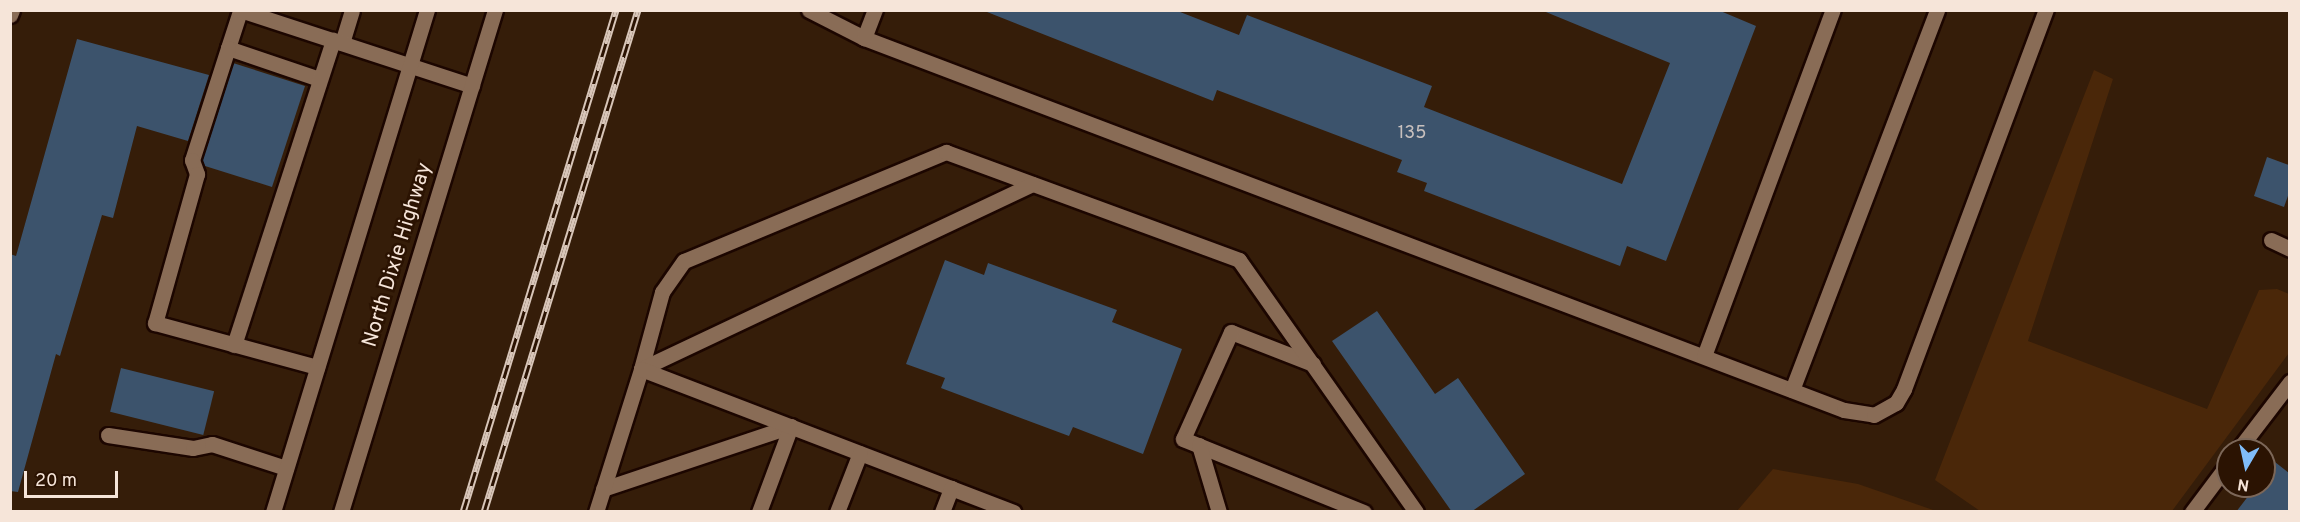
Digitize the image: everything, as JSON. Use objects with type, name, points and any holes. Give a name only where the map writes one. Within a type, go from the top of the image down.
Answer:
[{"type":"main road","points":[[234,345],[319,79],[352,10]]},
{"type":"main road","name":"North Dixie Highway","points":[[273,512],[427,10]]},
{"type":"main road","name":"North Dixie Highway","points":[[341,512],[495,10]]},
{"type":"main road","points":[[810,10],[864,38],[1792,390],[1861,414],[1874,415],[1896,403],[2046,10]]},
{"type":"main road","points":[[864,38],[875,10]]},
{"type":"main road","points":[[1704,356],[1833,10]]},
{"type":"main road","points":[[1792,390],[1936,10]]},
{"type":"main road","points":[[318,368],[155,323],[197,174],[192,160],[240,11],[472,86]]},
{"type":"main road","points":[[228,48],[319,79]]},
{"type":"main road","points":[[596,512],[641,369],[662,292],[684,261],[946,152],[1239,260],[1416,512]]},
{"type":"main road","points":[[641,369],[1032,184]]},
{"type":"main road","points":[[2271,240],[2289,249]]},
{"type":"main road","points":[[1313,364],[1231,332],[1183,438],[1364,512]]},
{"type":"main road","points":[[641,369],[1013,512]]},
{"type":"main road","points":[[2247,438],[2289,382]]},
{"type":"main road","points":[[603,489],[791,426]]},
{"type":"main road","points":[[759,512],[791,426]]},
{"type":"main road","points":[[108,435],[193,448],[212,444],[286,468]]},
{"type":"main road","points":[[1199,445],[1219,512]]},
{"type":"main road","points":[[837,512],[860,453]]},
{"type":"main road","points":[[2192,512],[2216,480]]},
{"type":"main road","points":[[942,512],[951,488]]},
{"type":"shaded area","points":[[2094,70],[2113,79],[2028,341],[2207,409],[2259,290],[2277,289],[2289,294],[2289,353],[2226,438],[2216,438],[2216,452],[2172,511],[1980,511],[1935,480]]},
{"type":"shaded area","points":[[1773,469],[1858,484],[1936,511],[1737,511]]},
{"type":"building","points":[[982,10],[1175,10],[1239,35],[1247,15],[1432,86],[1424,107],[1622,184],[1670,63],[1541,10],[1718,10],[1756,26],[1666,261],[1627,246],[1620,266],[1424,191],[1427,183],[1397,172],[1402,160],[1217,90],[1213,101]]},
{"type":"building","points":[[77,39],[209,75],[188,141],[137,126],[113,218],[102,215],[60,356],[56,354],[18,492],[10,491],[10,254],[16,256]]},
{"type":"building","points":[[233,63],[305,86],[272,187],[205,166],[202,160]]},
{"type":"building","points":[[2267,157],[2289,165],[2289,193],[2284,207],[2254,196]]},
{"type":"building","points":[[945,260],[984,275],[988,263],[1117,310],[1112,322],[1182,349],[1143,454],[1073,427],[1069,436],[941,388],[945,378],[906,364]]},
{"type":"building","points":[[1377,311],[1435,394],[1458,378],[1525,474],[1471,512],[1452,512],[1332,341]]},
{"type":"building","points":[[121,368],[214,391],[203,435],[110,412]]},
{"type":"building","points":[[2276,463],[2289,473],[2289,512],[2236,512],[2247,498],[2276,498]]},
{"type":"railway","points":[[463,512],[616,10]]},
{"type":"railway","points":[[484,512],[638,10]]}]
